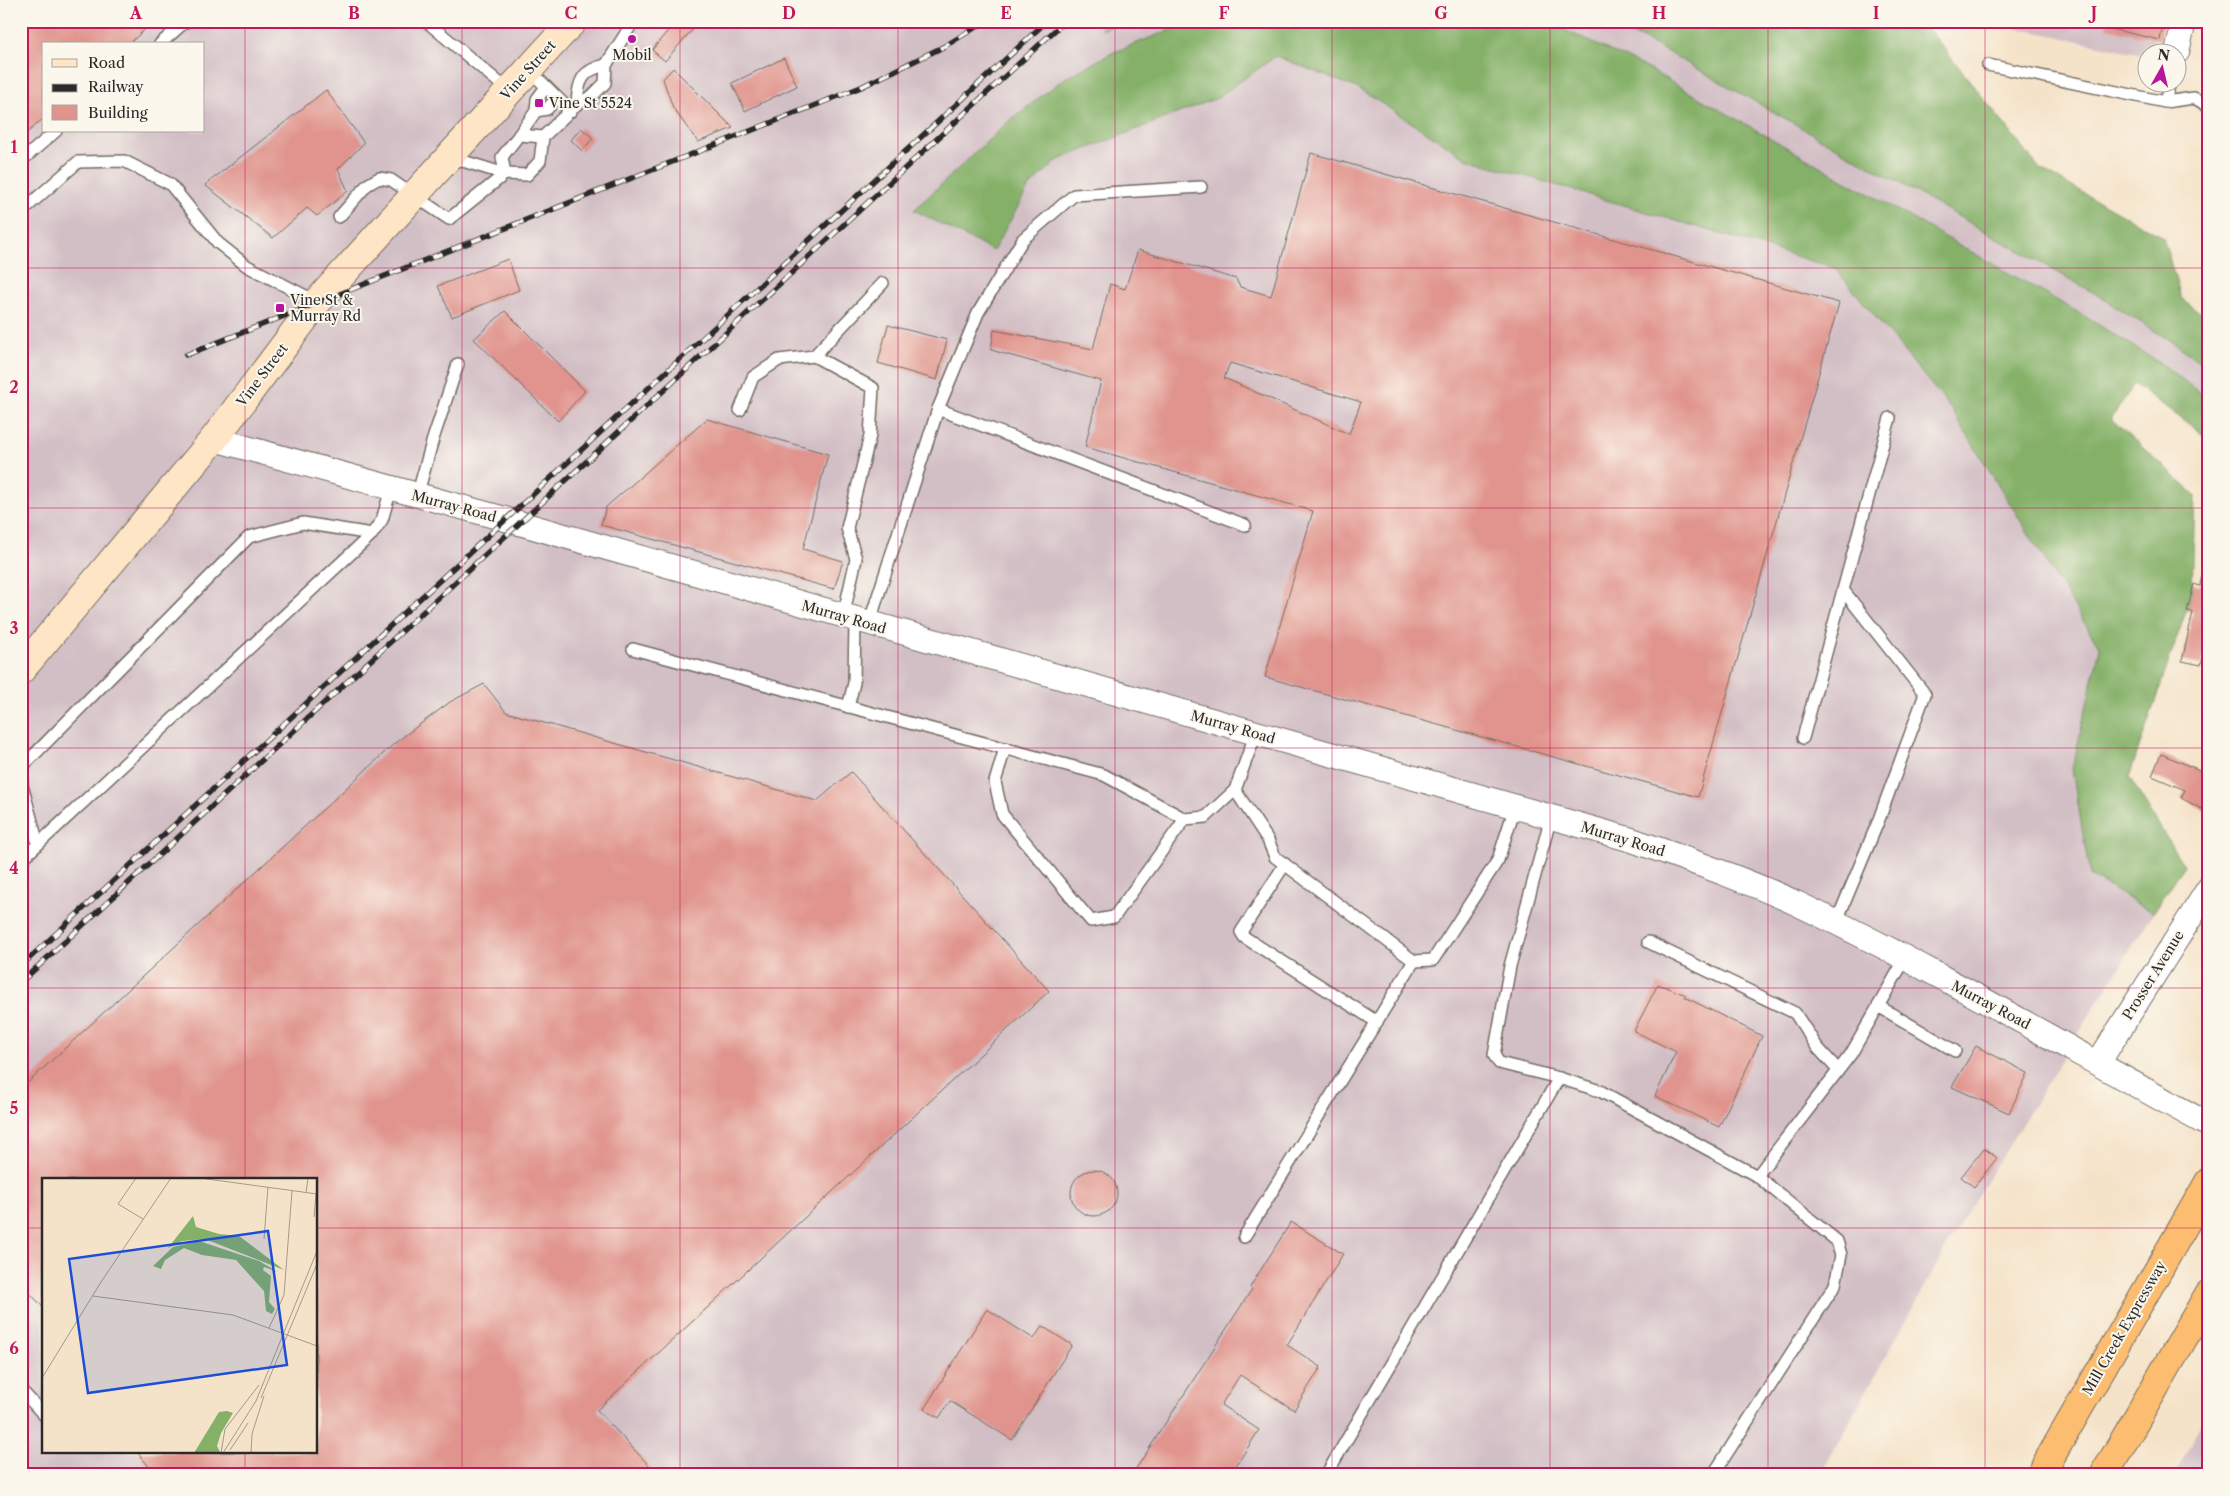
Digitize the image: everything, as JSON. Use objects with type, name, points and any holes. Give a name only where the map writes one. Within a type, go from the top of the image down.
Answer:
[{"type":"highway","name":"Mill Creek Expressway","points":[[2040,1475],[2204,1190]]},
{"type":"highway","points":[[2104,1475],[2209,1294]]},
{"type":"main road","name":"Vine Street","points":[[21,670],[214,439],[317,302],[414,198],[508,91],[537,78],[573,21]]},
{"type":"street","points":[[2179,42],[2184,21]]},
{"type":"street","name":"Murray Road","points":[[214,439],[1632,840],[1720,871],[1836,924],[2098,1063],[2209,1125]]},
{"type":"street","name":"Prosser Avenue","points":[[2098,1063],[2209,888]]},
{"type":"lane","points":[[162,42],[186,21]]},
{"type":"lane","points":[[426,21],[508,91]]},
{"type":"lane","points":[[450,157],[505,174],[527,175],[540,161],[543,137],[574,107],[592,96],[605,83],[606,65],[630,25],[628,21]]},
{"type":"lane","points":[[1988,64],[2165,102],[2194,98],[2209,106]]},
{"type":"lane","points":[[574,107],[578,85],[591,68],[606,65]]},
{"type":"lane","points":[[537,78],[557,98],[574,107]]},
{"type":"lane","points":[[505,174],[502,157],[536,111],[537,78]]},
{"type":"lane","points":[[2165,102],[2168,92]]},
{"type":"lane","points":[[536,111],[547,109],[557,98]]},
{"type":"lane","points":[[21,161],[55,132]]},
{"type":"lane","points":[[518,136],[543,137]]},
{"type":"lane","points":[[21,212],[78,162],[124,161],[170,184],[218,243],[247,266],[317,302]]},
{"type":"lane","points":[[338,217],[367,185],[379,178],[391,180],[414,198],[449,219],[505,174]]},
{"type":"lane","points":[[856,620],[938,409],[978,313],[1024,239],[1074,195],[1201,187]]},
{"type":"lane","points":[[814,356],[883,283]]},
{"type":"lane","points":[[740,410],[753,377],[778,360],[814,356],[873,388],[870,436],[847,528],[856,559],[854,683],[848,706]]},
{"type":"lane","points":[[417,496],[432,439],[458,364]]},
{"type":"lane","points":[[938,409],[1245,525]]},
{"type":"lane","points":[[1803,738],[1890,418]]},
{"type":"lane","points":[[21,860],[372,534],[382,520],[391,490]]},
{"type":"lane","points":[[38,844],[22,786],[22,768],[249,537],[303,523],[372,534]]},
{"type":"lane","points":[[1836,924],[1878,822],[1925,694],[1843,590]]},
{"type":"lane","points":[[633,649],[1104,775],[1185,819],[1206,817],[1235,790],[1256,734]]},
{"type":"lane","points":[[1005,748],[995,782],[1002,814],[1091,921],[1114,917],[1185,819]]},
{"type":"lane","points":[[1235,790],[1268,840],[1276,857],[1414,961],[1433,960],[1498,860],[1515,807]]},
{"type":"lane","points":[[1551,817],[1510,966],[1494,1055],[1499,1064],[1559,1078],[1600,1091],[1757,1176],[1837,1241],[1841,1255],[1835,1285],[1713,1475]]},
{"type":"lane","points":[[1285,864],[1241,932],[1244,937],[1377,1022]]},
{"type":"lane","points":[[1648,942],[1794,1013],[1817,1047],[1838,1070]]},
{"type":"lane","points":[[1757,1176],[1851,1054],[1905,959]]},
{"type":"lane","points":[[1244,1237],[1414,961]]},
{"type":"lane","points":[[1878,1006],[1955,1051]]},
{"type":"lane","points":[[1326,1475],[1559,1078]]},
{"type":"lane","points":[[21,1390],[42,1413]]},
{"type":"path","points":[[141,1475],[152,1470]]},
{"type":"shaded area","points":[[21,21],[1101,21],[1102,30],[1125,21],[1192,21],[1165,31],[1010,120],[915,210],[992,251],[1029,187],[1058,160],[1217,98],[1276,56],[1359,89],[1468,159],[1835,268],[1949,406],[2100,648],[2072,769],[2090,875],[2153,913],[1956,1230],[1820,1475],[21,1475]]},
{"type":"shaded area","points":[[1545,21],[1605,21],[1655,45],[2094,293],[2180,347],[2209,369],[2209,400],[2166,367],[2081,314],[1643,66]]},
{"type":"shaded area","points":[[1983,21],[2158,21],[2153,42],[2138,42],[2138,53]]},
{"type":"shaded area","points":[[2209,1410],[2209,1475],[2174,1475]]},
{"type":"green space","points":[[1101,21],[1125,21],[1102,30]]},
{"type":"green space","points":[[1192,21],[1545,21],[1643,66],[2081,314],[2166,367],[2209,400],[2209,439],[2134,384],[2111,419],[2195,495],[2192,594],[2129,777],[2184,866],[2153,913],[2090,876],[2072,769],[2100,648],[1949,406],[1835,268],[1468,159],[1359,89],[1276,56],[1217,98],[1058,160],[1029,187],[993,251],[914,210],[1010,120],[1065,78],[1112,53]]},
{"type":"green space","points":[[1605,21],[1922,21],[2040,169],[2163,237],[2181,298],[2209,319],[2209,369],[2180,347],[2094,293],[1655,45]]},
{"type":"building","points":[[21,21],[154,21],[131,42],[42,42],[42,120],[21,138]]},
{"type":"building","points":[[676,21],[700,21],[665,61],[652,50]]},
{"type":"building","points":[[2108,21],[2164,21],[2160,40],[2107,28]]},
{"type":"building","points":[[784,58],[797,86],[745,111],[732,83]]},
{"type":"building","points":[[673,68],[733,128],[698,142],[673,108],[663,79]]},
{"type":"building","points":[[326,90],[364,143],[338,169],[348,191],[317,216],[307,208],[273,238],[205,185]]},
{"type":"building","points":[[581,128],[593,138],[582,151],[571,140]]},
{"type":"building","points":[[1311,153],[1839,303],[1698,797],[1265,677],[1313,511],[1085,447],[1101,381],[991,350],[994,330],[1093,349],[1110,284],[1125,289],[1138,250],[1236,279],[1240,287],[1271,296]],"holes":[[[1230,363],[1361,402],[1349,434],[1224,378]]]},
{"type":"building","points":[[508,259],[519,290],[452,317],[438,286]]},
{"type":"building","points":[[505,311],[585,391],[558,421],[474,339]]},
{"type":"building","points":[[888,325],[947,340],[937,380],[878,363]]},
{"type":"building","points":[[707,419],[828,454],[803,549],[843,561],[834,589],[601,525],[606,507]]},
{"type":"building","points":[[2202,575],[2209,576],[2209,635],[2201,665],[2182,661],[2193,612],[2187,611],[2194,584],[2200,586]]},
{"type":"building","points":[[484,684],[506,712],[817,801],[851,772],[1049,991],[597,1410],[658,1475],[156,1475],[139,1454],[318,1454],[318,1178],[42,1178],[42,1306],[21,1284],[21,1089],[396,742],[450,702]]},
{"type":"building","points":[[2161,754],[2209,774],[2209,813],[2181,798],[2185,790],[2152,776]]},
{"type":"building","points":[[1658,984],[1686,995],[1685,997],[1762,1036],[1719,1127],[1655,1096],[1676,1052],[1634,1031]]},
{"type":"building","points":[[1976,1046],[2028,1073],[2009,1113],[1952,1087]]},
{"type":"building","points":[[1984,1148],[1997,1158],[1974,1187],[1961,1177]]},
{"type":"building","points":[[1094,1170],[1107,1174],[1113,1180],[1117,1193],[1113,1206],[1107,1212],[1094,1216],[1081,1212],[1075,1206],[1071,1193],[1075,1180],[1081,1174]]},
{"type":"building","points":[[1291,1222],[1343,1254],[1287,1345],[1321,1367],[1294,1410],[1240,1375],[1221,1405],[1259,1430],[1230,1475],[1132,1475],[1252,1289],[1250,1287]]},
{"type":"building","points":[[987,1309],[1034,1339],[1042,1326],[1072,1345],[1012,1440],[950,1401],[939,1418],[924,1409]]},
{"type":"railway","points":[[186,355],[861,87],[945,46],[986,21]]},
{"type":"railway","points":[[21,966],[1047,21]]},
{"type":"railway","points":[[21,982],[1065,21]]},
{"type":"place","name":"Mobil","points":[[632,39]]},
{"type":"place","name":"Vine St 5524","points":[[539,103]]},
{"type":"place","name":"Vine St & Murray Rd","points":[[280,308]]}]
